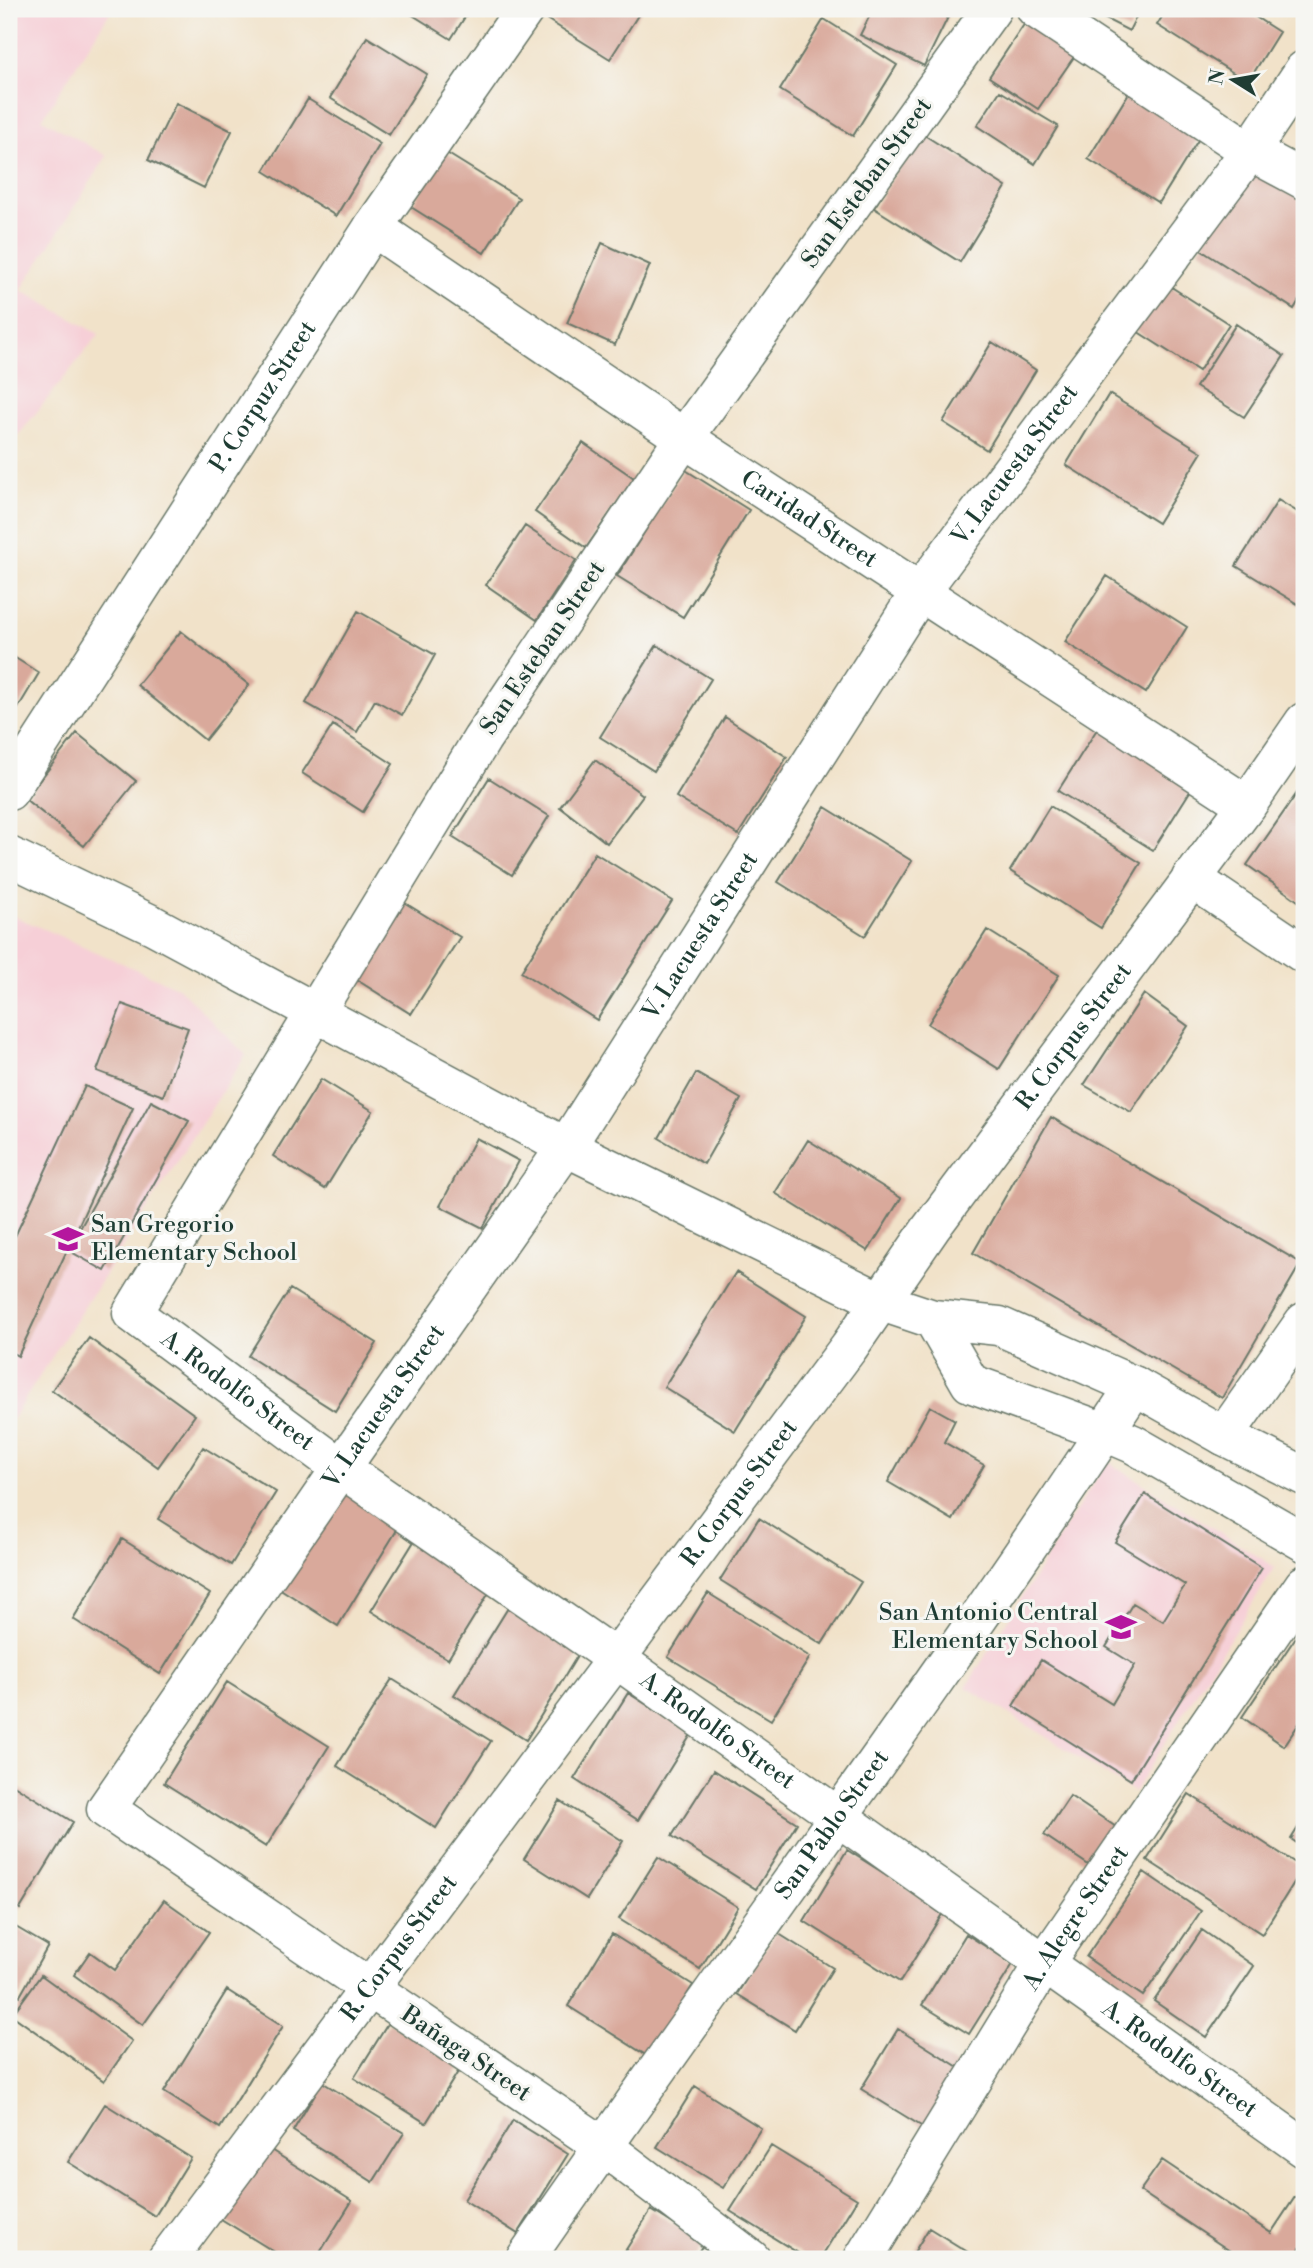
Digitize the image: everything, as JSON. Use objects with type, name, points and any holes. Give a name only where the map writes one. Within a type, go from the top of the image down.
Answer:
[{"type":"street","name":"P. Corpuz Street","points":[[9,791],[373,227],[525,9]]},
{"type":"street","name":"San Esteban Street","points":[[132,1313],[482,739],[684,438],[992,9]]},
{"type":"street","points":[[1035,9],[1250,151],[1304,180]]},
{"type":"street","name":"V. Lacuesta Street","points":[[106,1809],[566,1147],[920,592],[1250,151],[1304,70]]},
{"type":"street","name":"Caridad Street","points":[[373,227],[684,438],[1247,805]]},
{"type":"street","name":"R. Corpus Street","points":[[167,2259],[882,1303],[931,1228],[1247,805],[1304,722]]},
{"type":"street","points":[[9,856],[153,925],[566,1147],[882,1303],[933,1319],[999,1326],[1136,1386],[1224,1436],[1304,1476]]},
{"type":"street","points":[[1191,878],[1304,954]]},
{"type":"street","name":"A. Rodolfo Street","points":[[132,1313],[341,1468],[615,1658],[1304,2148]]},
{"type":"street","points":[[933,1319],[970,1383],[1133,1444],[1304,1542]]},
{"type":"street","points":[[1224,1436],[1304,1322]]},
{"type":"street","name":"San Pablo Street","points":[[525,2259],[603,2146],[839,1819],[1136,1386]]},
{"type":"street","name":"A. Alegre Street","points":[[863,2259],[1044,1964],[1304,1585]]},
{"type":"street","name":"Bañaga Street","points":[[106,1809],[603,2146],[751,2259]]},
{"type":"shaded area","points":[[9,9],[112,9],[42,119],[107,156],[21,290],[99,334],[9,447]]},
{"type":"shaded area","name":"San Gregorio Elementary School","points":[[9,914],[179,988],[246,1055],[9,1424]]},
{"type":"shaded area","name":"San Antonio Central Elementary School","points":[[1107,1461],[1275,1567],[1134,1792],[966,1687]]},
{"type":"building","points":[[403,9],[470,9],[451,39]]},
{"type":"building","points":[[544,9],[642,9],[610,59],[540,15]]},
{"type":"building","points":[[873,9],[952,9],[924,66],[860,35]]},
{"type":"building","points":[[1093,9],[1140,9],[1129,31],[1092,12]]},
{"type":"building","points":[[1167,9],[1243,9],[1279,32],[1248,82],[1157,25]]},
{"type":"building","points":[[824,19],[897,65],[853,136],[780,90]]},
{"type":"building","points":[[1027,20],[1078,51],[1038,109],[989,77]]},
{"type":"building","points":[[367,37],[427,74],[389,135],[330,98]]},
{"type":"building","points":[[1132,88],[1203,132],[1159,203],[1088,159]]},
{"type":"building","points":[[1000,91],[1058,126],[1035,164],[977,126]]},
{"type":"building","points":[[308,99],[380,144],[336,216],[264,171]]},
{"type":"building","points":[[176,103],[232,131],[204,188],[148,160]]},
{"type":"building","points":[[921,133],[1006,187],[960,262],[874,208]]},
{"type":"building","points":[[445,152],[519,198],[484,253],[411,207]]},
{"type":"building","points":[[1252,163],[1304,196],[1304,292],[1294,309],[1199,249]]},
{"type":"building","points":[[602,243],[650,265],[615,345],[567,323]]},
{"type":"building","points":[[1162,281],[1229,324],[1199,371],[1132,328]]},
{"type":"building","points":[[1236,324],[1284,356],[1244,417],[1196,387]]},
{"type":"building","points":[[992,342],[1036,370],[987,450],[943,422]]},
{"type":"building","points":[[1109,394],[1202,452],[1158,523],[1066,465]]},
{"type":"building","points":[[583,443],[634,478],[586,548],[535,512]]},
{"type":"building","points":[[684,469],[749,510],[683,617],[617,576]]},
{"type":"building","points":[[1278,500],[1304,516],[1304,608],[1236,566]]},
{"type":"building","points":[[525,526],[576,560],[537,620],[486,585]]},
{"type":"building","points":[[1107,576],[1187,627],[1146,693],[1065,642]]},
{"type":"building","points":[[358,611],[435,655],[402,715],[375,700],[357,732],[306,703]]},
{"type":"building","points":[[181,631],[249,685],[205,740],[137,685]]},
{"type":"building","points":[[657,645],[711,679],[654,771],[600,737]]},
{"type":"building","points":[[9,654],[39,673],[9,723]]},
{"type":"building","points":[[725,717],[787,757],[738,835],[676,797]]},
{"type":"building","points":[[333,725],[393,764],[363,812],[302,773]]},
{"type":"building","points":[[1099,726],[1194,785],[1153,850],[1058,791]]},
{"type":"building","points":[[77,733],[136,781],[84,846],[25,799]]},
{"type":"building","points":[[595,760],[643,795],[607,843],[560,807]]},
{"type":"building","points":[[489,778],[549,816],[512,875],[452,837]]},
{"type":"building","points":[[1304,783],[1304,905],[1247,865]]},
{"type":"building","points":[[1050,806],[1141,863],[1101,928],[1010,871]]},
{"type":"building","points":[[825,807],[912,861],[865,936],[778,882]]},
{"type":"building","points":[[595,853],[672,901],[597,1020],[521,972]]},
{"type":"building","points":[[397,898],[460,937],[411,1014],[349,975]]},
{"type":"building","points":[[987,930],[1059,975],[999,1069],[928,1024]]},
{"type":"building","points":[[1144,994],[1188,1026],[1131,1112],[1084,1085]]},
{"type":"building","points":[[122,1004],[188,1028],[163,1096],[97,1071]]},
{"type":"building","points":[[696,1073],[741,1099],[704,1164],[659,1138]]},
{"type":"building","points":[[321,1079],[373,1111],[325,1189],[273,1156]]},
{"type":"building","points":[[85,1086],[133,1108],[18,1356],[9,1351],[9,1249]]},
{"type":"building","points":[[151,1101],[189,1121],[105,1271],[68,1250]]},
{"type":"building","points":[[1051,1117],[1301,1263],[1222,1398],[973,1253]]},
{"type":"building","points":[[476,1138],[519,1161],[483,1228],[440,1206]]},
{"type":"building","points":[[808,1140],[901,1198],[868,1251],[775,1193]]},
{"type":"building","points":[[736,1272],[806,1316],[735,1431],[664,1387]]},
{"type":"building","points":[[290,1289],[377,1343],[335,1411],[248,1356]]},
{"type":"building","points":[[89,1338],[195,1415],[158,1467],[52,1390]]},
{"type":"building","points":[[930,1406],[955,1420],[944,1442],[984,1465],[953,1520],[888,1482]]},
{"type":"building","points":[[203,1447],[276,1492],[231,1565],[158,1519]]},
{"type":"building","points":[[340,1489],[400,1525],[338,1626],[279,1588]]},
{"type":"building","points":[[1145,1494],[1262,1568],[1131,1780],[1013,1706],[1041,1660],[1112,1704],[1135,1665],[1106,1647],[1133,1603],[1163,1621],[1185,1585],[1115,1542]]},
{"type":"building","points":[[759,1518],[861,1582],[822,1644],[720,1580]]},
{"type":"building","points":[[418,1535],[495,1583],[448,1659],[371,1611]]},
{"type":"building","points":[[122,1539],[210,1594],[160,1674],[73,1619]]},
{"type":"building","points":[[708,1593],[810,1657],[771,1720],[668,1657]]},
{"type":"building","points":[[508,1608],[579,1653],[526,1740],[454,1695]]},
{"type":"building","points":[[1304,1625],[1304,1716],[1284,1746],[1242,1717]]},
{"type":"building","points":[[392,1679],[491,1741],[436,1828],[337,1766]]},
{"type":"building","points":[[227,1682],[329,1746],[266,1847],[164,1783]]},
{"type":"building","points":[[628,1693],[692,1733],[638,1820],[574,1779]]},
{"type":"building","points":[[714,1770],[797,1823],[756,1889],[672,1836]]},
{"type":"building","points":[[9,1782],[73,1822],[20,1909],[9,1902]]},
{"type":"building","points":[[1189,1794],[1303,1868],[1262,1934],[1147,1860]]},
{"type":"building","points":[[1070,1796],[1122,1831],[1096,1870],[1044,1835]]},
{"type":"building","points":[[560,1801],[623,1841],[587,1899],[524,1859]]},
{"type":"building","points":[[1304,1818],[1304,1848],[1291,1839]]},
{"type":"building","points":[[847,1850],[944,1911],[900,1982],[804,1921]]},
{"type":"building","points":[[658,1857],[738,1907],[700,1969],[619,1919]]},
{"type":"building","points":[[1144,1872],[1201,1911],[1143,1996],[1086,1957]]},
{"type":"building","points":[[164,1900],[209,1932],[143,2025],[74,1975],[90,1952],[115,1970]]},
{"type":"building","points":[[9,1923],[48,1946],[20,1996],[9,1990]]},
{"type":"building","points":[[1202,1930],[1254,1966],[1206,2037],[1154,2001]]},
{"type":"building","points":[[776,1932],[833,1968],[795,2030],[737,1994]]},
{"type":"building","points":[[612,1934],[693,1985],[649,2057],[568,2006]]},
{"type":"building","points":[[966,1934],[1013,1964],[969,2034],[922,2005]]},
{"type":"building","points":[[41,1975],[132,2041],[104,2081],[12,2015]]},
{"type":"building","points":[[227,1990],[283,2026],[220,2128],[164,2092]]},
{"type":"building","points":[[389,2022],[461,2067],[426,2123],[354,2078]]},
{"type":"building","points":[[898,2029],[963,2070],[926,2129],[861,2089]]},
{"type":"building","points":[[322,2082],[404,2133],[373,2182],[293,2131]]},
{"type":"building","points":[[695,2086],[761,2128],[723,2188],[657,2147]]},
{"type":"building","points":[[105,2104],[191,2158],[155,2216],[68,2162]]},
{"type":"building","points":[[513,2120],[568,2154],[518,2234],[464,2200]]},
{"type":"building","points":[[771,2146],[857,2199],[820,2259],[808,2259],[730,2211]]},
{"type":"building","points":[[266,2147],[352,2201],[316,2259],[286,2259],[221,2219]]},
{"type":"building","points":[[1162,2160],[1271,2233],[1295,2197],[1304,2203],[1304,2242],[1293,2259],[1242,2259],[1140,2191]]},
{"type":"building","points":[[651,2210],[704,2243],[694,2259],[620,2259]]},
{"type":"building","points":[[929,2228],[979,2259],[910,2259]]},
{"type":"place","name":"San Gregorio Elementary School","points":[[68,1239]]},
{"type":"place","name":"San Antonio Central Elementary School","points":[[1121,1627]]}]
